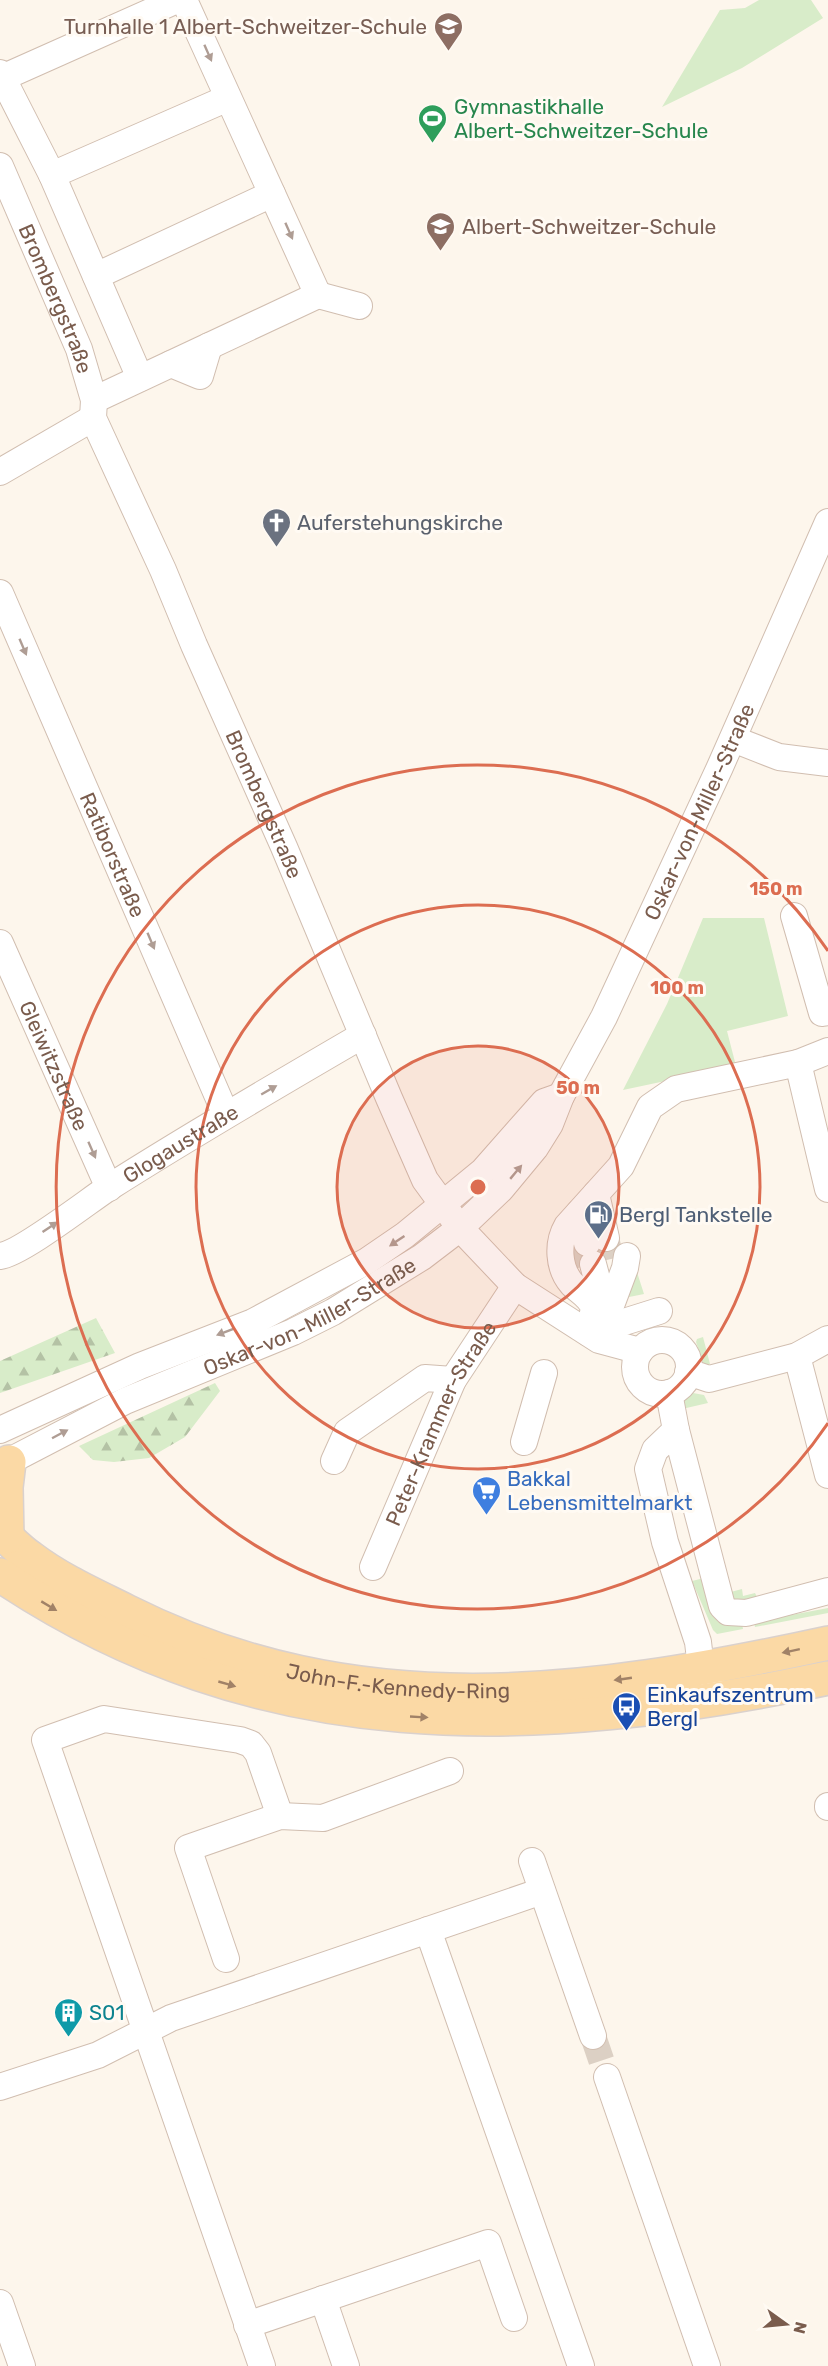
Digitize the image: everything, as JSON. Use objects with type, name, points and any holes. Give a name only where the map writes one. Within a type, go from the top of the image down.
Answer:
[{"type":"main road","points":[[3,1534],[6,1487],[4,1464]]},
{"type":"main road","name":"John-F.-Kennedy-Ring","points":[[3,1534],[30,1558],[67,1581],[167,1631],[257,1663],[304,1675],[380,1687],[507,1691],[579,1684],[700,1655],[754,1659],[828,1643]]},
{"type":"main road","name":"John-F.-Kennedy-Ring","points":[[0,1575],[73,1620],[161,1661],[226,1684],[295,1701],[402,1716],[504,1720],[587,1716],[720,1698],[828,1678]]},
{"type":"street","points":[[140,378],[52,175],[1,75],[177,0]]},
{"type":"street","points":[[184,0],[318,295],[359,306]]},
{"type":"street","points":[[52,175],[228,98]]},
{"type":"street","name":"Brombergstraße","points":[[0,166],[79,349],[94,409],[194,645],[313,913],[426,1180],[443,1205]]},
{"type":"street","points":[[96,276],[272,194]]},
{"type":"street","name":"Brombergstraße","points":[[94,409],[140,378],[318,295]]},
{"type":"street","points":[[0,472],[94,409]]},
{"type":"street","name":"Oskar-von-Miller-Straße","points":[[4,1464],[124,1401],[293,1332],[333,1312],[413,1263],[460,1228],[501,1190],[535,1148],[550,1124],[561,1096],[604,1017],[733,738],[828,522]]},
{"type":"street","name":"Ratiborstraße","points":[[0,593],[226,1115]]},
{"type":"street","points":[[733,738],[779,757],[828,763]]},
{"type":"street","points":[[795,916],[822,1013],[828,1011]]},
{"type":"street","name":"Gleiwitzstraße","points":[[0,943],[109,1188]]},
{"type":"street","name":"Glogaustraße","points":[[0,1256],[23,1245],[226,1115],[363,1035]]},
{"type":"street","points":[[640,1351],[599,1340],[602,1325],[598,1244],[621,1166],[650,1107],[676,1089],[798,1064],[828,1051]]},
{"type":"street","points":[[798,1064],[828,1189]]},
{"type":"street","name":"Oskar-von-Miller-Straße","points":[[0,1430],[140,1366],[253,1322],[367,1262],[405,1235],[483,1171],[544,1102],[561,1096]]},
{"type":"street","points":[[443,1205],[460,1228],[515,1286],[602,1325],[659,1311]]},
{"type":"street","points":[[598,1244],[561,1236],[559,1247],[566,1276],[592,1302],[594,1318],[602,1325]]},
{"type":"street","name":"Peter-Krammer-Straße","points":[[373,1567],[453,1380],[515,1286]]},
{"type":"street","points":[[688,1372],[709,1379],[797,1356],[828,1339]]},
{"type":"street","points":[[661,1340],[676,1344],[687,1357],[688,1372],[680,1387],[669,1393],[653,1392],[638,1380],[635,1370],[636,1360],[640,1351],[652,1341],[661,1340]]},
{"type":"street","points":[[797,1356],[828,1474]]},
{"type":"street","points":[[524,1442],[544,1373]]},
{"type":"street","points":[[334,1461],[346,1432],[425,1378],[453,1380]]},
{"type":"street","points":[[669,1393],[676,1430],[722,1606],[728,1612],[746,1612],[828,1591]]},
{"type":"street","points":[[676,1430],[655,1450],[648,1469],[665,1542],[700,1655],[720,1698]]},
{"type":"street","points":[[262,2366],[45,1740],[104,1719],[240,1740],[251,1744],[258,1753],[280,1816]]},
{"type":"street","points":[[226,1959],[188,1848],[280,1816],[323,1818],[450,1771]]},
{"type":"street","points":[[532,1861],[593,2036]]},
{"type":"street","points":[[0,2087],[98,2055],[171,2018],[542,1891]]},
{"type":"street","points":[[428,1930],[581,2366]]},
{"type":"street","points":[[608,2078],[707,2366]]},
{"type":"street","points":[[247,2325],[488,2243],[514,2318]]},
{"type":"street","points":[[323,2299],[346,2366]]},
{"type":"street","points":[[0,2303],[22,2366]]},
{"type":"green space","points":[[759,0],[811,0],[823,18],[742,68],[662,107],[720,10],[745,8]]},
{"type":"green space","points":[[703,918],[764,918],[788,1016],[727,1031],[736,1066],[623,1090],[667,1004]]},
{"type":"green space","points":[[636,1269],[644,1294],[619,1299]]},
{"type":"green space","points":[[96,1318],[115,1353],[0,1393],[0,1361]]},
{"type":"green space","points":[[703,1337],[710,1364],[707,1365],[703,1363],[696,1342],[697,1339]]},
{"type":"green space","points":[[215,1383],[220,1391],[185,1437],[149,1458],[114,1462],[93,1460],[79,1446]]},
{"type":"green space","points":[[693,1393],[704,1395],[708,1403],[682,1409],[682,1402]]},
{"type":"green space","points":[[704,1578],[719,1621],[726,1626],[742,1623],[743,1629],[717,1634],[713,1630],[692,1581]]},
{"type":"green space","points":[[742,1589],[743,1596],[755,1593],[757,1597],[734,1601],[727,1593]]},
{"type":"green space","points":[[828,1608],[828,1613],[755,1627],[754,1622]]},
{"type":"tunnel","points":[[606,1238],[611,1259]]},
{"type":"tunnel","points":[[573,1247],[578,1268]]},
{"type":"tunnel","points":[[593,2036],[607,2077]]},
{"type":"place","name":"Turnhalle 1 Albert-Schweitzer-Schule","points":[[448,52]]},
{"type":"place","name":"Gymnastikhalle Albert-Schweitzer-Schule","points":[[433,144]]},
{"type":"place","name":"Albert-Schweitzer-Schule","points":[[441,252]]},
{"type":"place","name":"Auferstehungskirche","points":[[276,548]]},
{"type":"place","name":"Bergl Tankstelle","points":[[598,1240]]},
{"type":"place","name":"Bakkal Lebensmittelmarkt","points":[[486,1516]]},
{"type":"place","name":"Einkaufszentrum Bergl","points":[[626,1732]]},
{"type":"place","name":"S01","points":[[68,2038]]}]
